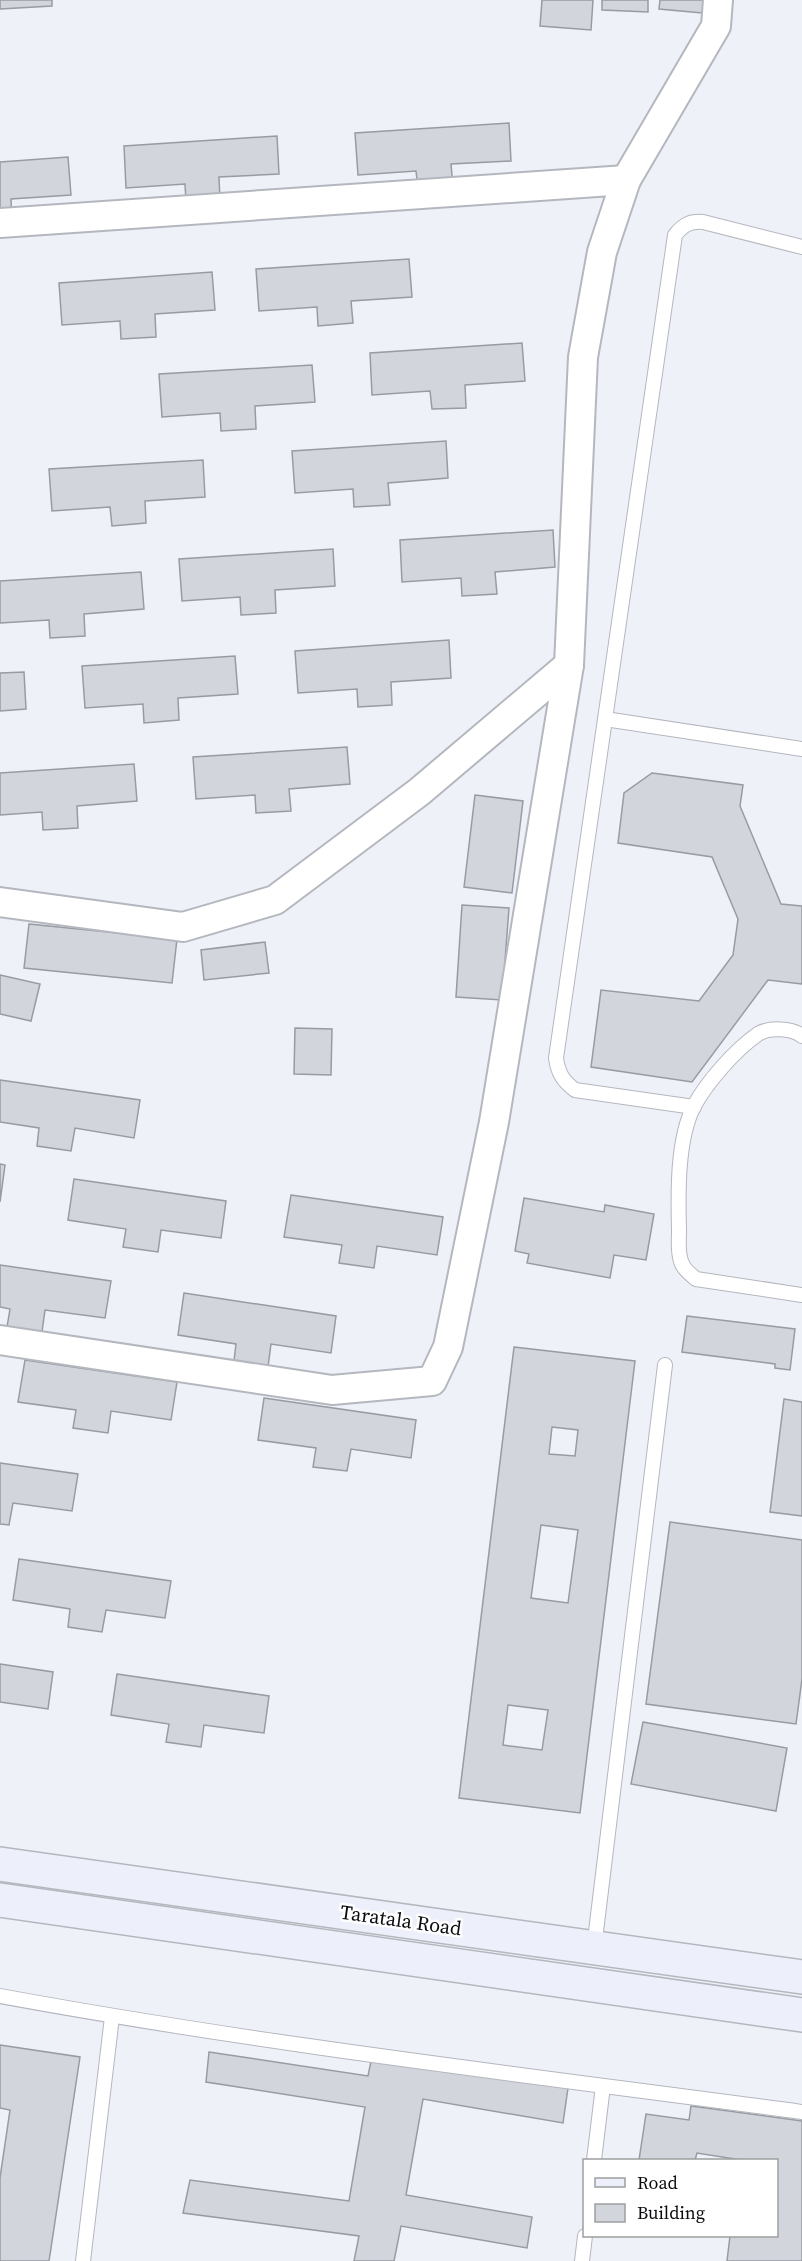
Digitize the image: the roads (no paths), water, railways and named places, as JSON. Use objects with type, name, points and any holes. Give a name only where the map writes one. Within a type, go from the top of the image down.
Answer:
[{"type":"main road","name":"Taratala Road","points":[[0,1864],[594,1948],[802,1974]]},
{"type":"main road","points":[[0,1900],[802,2015]]},
{"type":"street","points":[[0,1340],[332,1390],[432,1381],[448,1347],[494,1122],[569,664],[584,357],[602,252],[626,180],[716,26],[718,0]]},
{"type":"street","points":[[0,223],[626,180]]},
{"type":"street","points":[[0,902],[183,927],[275,900],[419,792],[569,664]]},
{"type":"lane","points":[[693,1107],[575,1090],[564,1081],[558,1071],[556,1058],[675,235],[686,225],[703,222],[802,247]]},
{"type":"lane","points":[[605,719],[802,749]]},
{"type":"lane","points":[[802,1036],[797,1032],[778,1029],[760,1033],[708,1084],[693,1107],[687,1124],[678,1197],[680,1258],[686,1270],[696,1279],[802,1295]]},
{"type":"lane","points":[[594,1948],[665,1365]]},
{"type":"lane","points":[[0,1996],[112,2017],[802,2112]]},
{"type":"lane","points":[[82,2261],[112,2017]]},
{"type":"lane","points":[[594,2159],[603,2085]]},
{"type":"lane","points":[[582,2261],[585,2237]]}]
